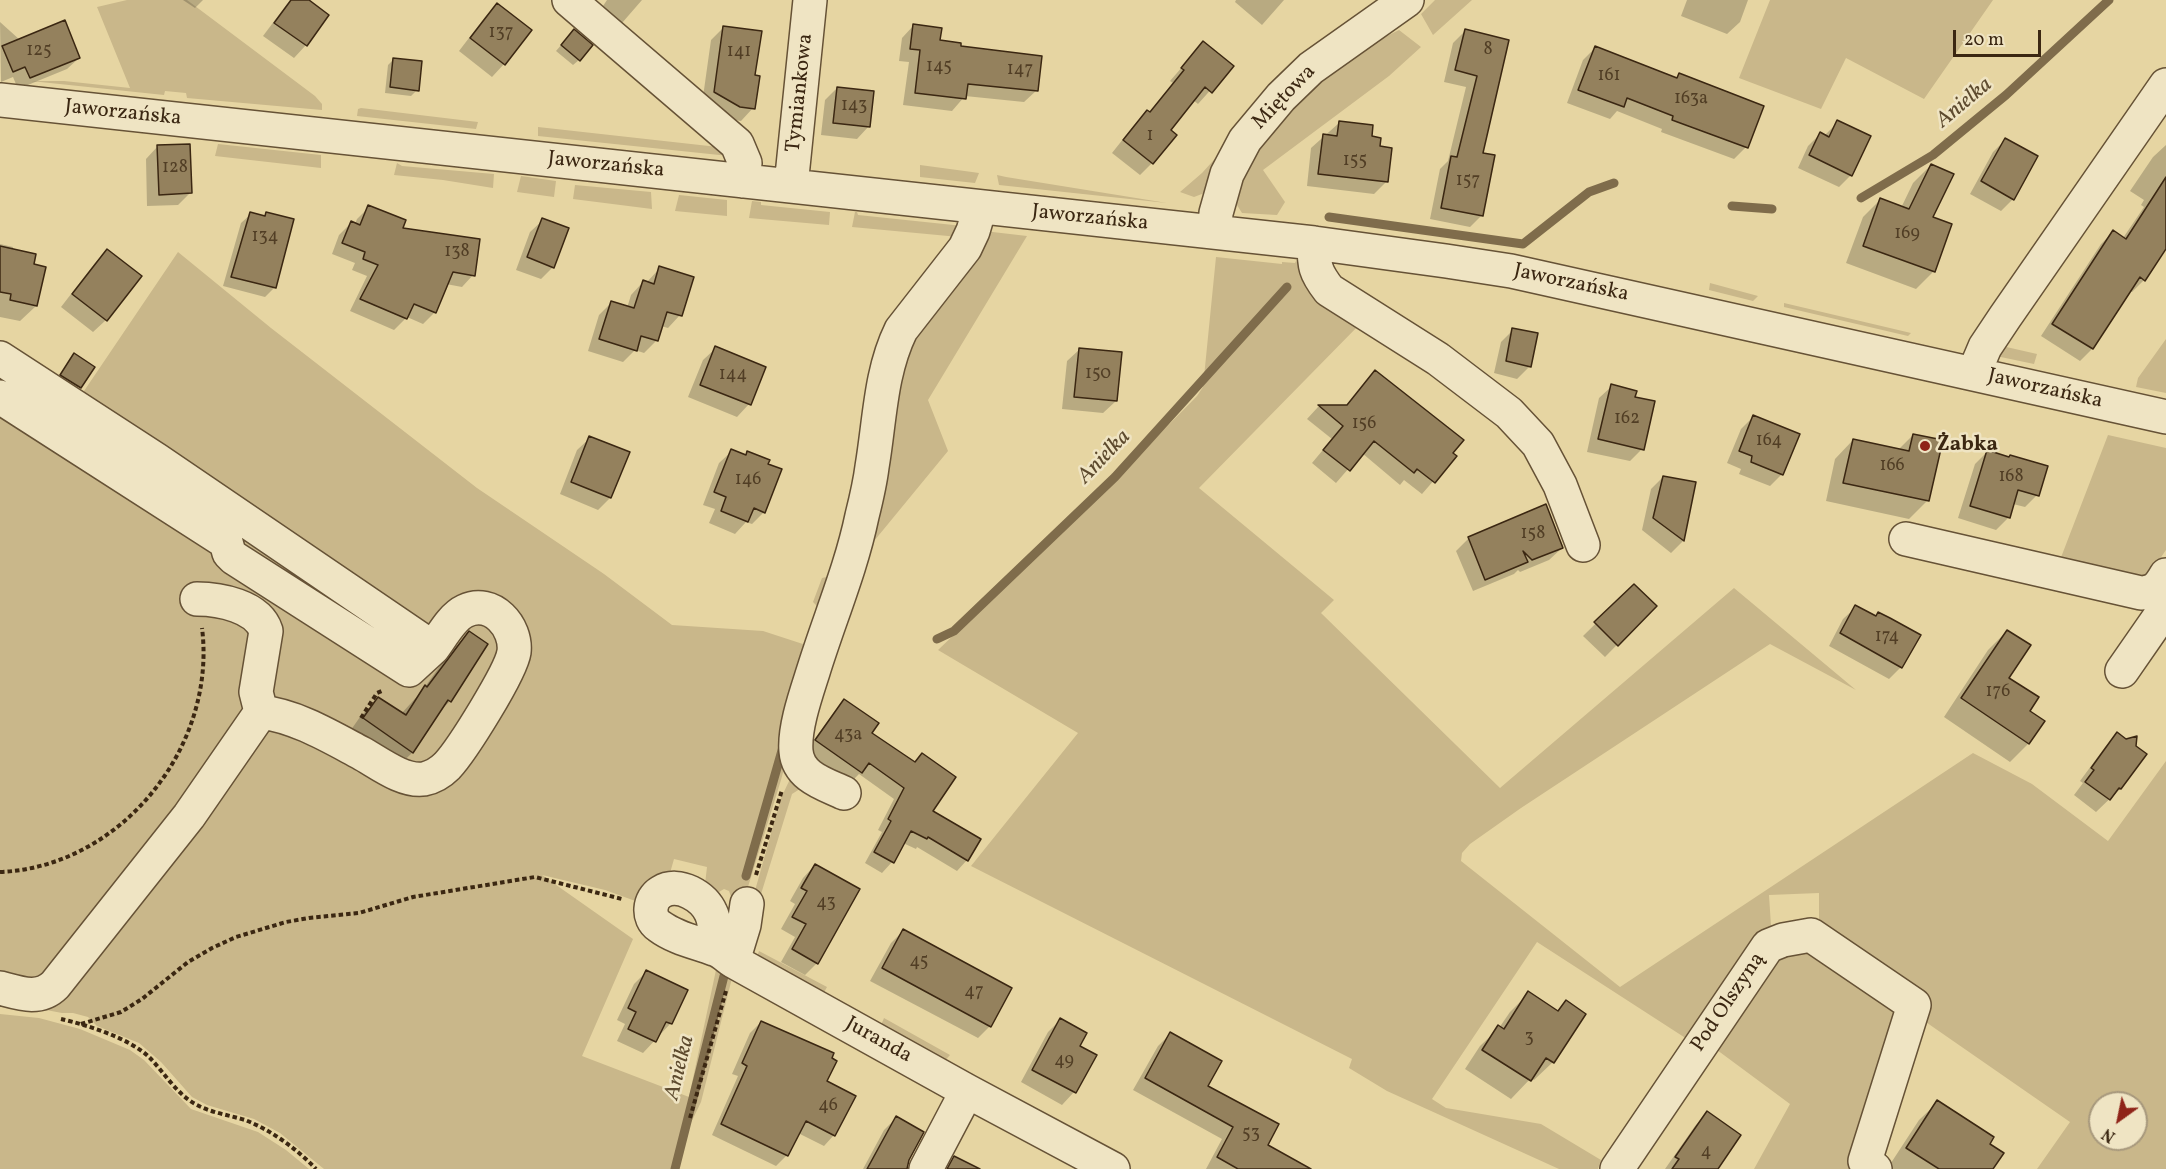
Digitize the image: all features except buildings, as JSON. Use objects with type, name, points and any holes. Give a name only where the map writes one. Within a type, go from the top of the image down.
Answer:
[{"type":"street","points":[[569,0],[737,144],[745,163],[742,181]]},
{"type":"street","name":"Tymiankowa","points":[[791,186],[810,0]]},
{"type":"street","name":"Miętowa","points":[[1215,232],[1216,213],[1227,174],[1245,140],[1281,97],[1311,68],[1407,0]]},
{"type":"street","points":[[1974,373],[1985,347],[2005,317],[2166,86]]},
{"type":"street","name":"Jaworzańska","points":[[0,100],[1314,243],[1446,261],[1511,272],[2166,417]]},
{"type":"street","points":[[844,793],[809,776],[799,763],[796,738],[805,699],[862,519],[872,468],[884,376],[889,360],[901,330],[965,249],[974,231],[980,207]]},
{"type":"street","points":[[1314,243],[1314,266],[1329,290],[1438,360],[1509,413],[1538,444],[1560,484],[1583,545]]},
{"type":"street","points":[[0,358],[166,466],[433,648]]},
{"type":"street","points":[[0,397],[226,542],[229,553],[234,558],[272,582],[402,681],[466,610],[479,608],[492,612],[504,620],[513,634],[512,660],[504,677],[449,764],[431,777],[423,779],[403,775],[284,716],[261,712]]},
{"type":"street","points":[[1906,539],[2141,593],[2151,592],[2163,581]]},
{"type":"street","points":[[2122,670],[2163,612],[2165,596],[2163,581]]},
{"type":"street","points":[[251,614],[272,582]]},
{"type":"street","points":[[0,988],[23,994],[36,994],[48,992],[55,985],[189,816],[261,712],[256,692],[266,631],[263,624],[238,606],[197,599]]},
{"type":"street","points":[[650,911],[662,891],[672,889],[688,891],[702,898],[712,914],[729,957]]},
{"type":"street","points":[[729,957],[744,925],[747,904]]},
{"type":"street","name":"Juranda","points":[[650,911],[651,918],[658,926],[685,940],[729,957],[967,1091],[1113,1169]]},
{"type":"street","name":"Pod Olszyną","points":[[1617,1169],[1768,946],[1783,940],[1811,935],[1914,1005],[1865,1161],[1875,1169]]},
{"type":"street","points":[[926,1169],[967,1091]]},
{"type":"path","points":[[0,872],[44,865],[96,842],[123,822],[158,786],[177,756],[188,731],[201,687],[204,663],[203,635],[197,599]]},
{"type":"path","points":[[344,744],[377,693],[402,681]]},
{"type":"path","points":[[747,904],[780,793],[799,763]]},
{"type":"path","points":[[81,1024],[128,1008],[188,962],[212,948],[236,937],[286,922],[359,913],[413,897],[535,877],[605,893],[650,911]]},
{"type":"path","points":[[690,1118],[729,980],[729,957]]},
{"type":"path","points":[[50,1016],[81,1024],[135,1047],[147,1055],[183,1095],[195,1104],[256,1125],[290,1146],[316,1169]]},
{"type":"shaded area","points":[[127,0],[187,0],[315,96],[322,104],[322,110],[187,98],[186,93],[165,91],[164,95],[31,81],[64,81],[130,88],[97,7]]},
{"type":"shaded area","points":[[1435,0],[1472,0],[1433,35],[1421,14]]},
{"type":"shaded area","points":[[1770,0],[1993,0],[1924,99],[1846,58],[1821,109],[1739,78]]},
{"type":"shaded area","points":[[1399,30],[1421,47],[1389,76],[1263,170],[1285,202],[1277,215],[1242,213],[1235,196],[1252,149],[1343,58]]},
{"type":"shaded area","points":[[358,109],[478,122],[476,129],[357,116]]},
{"type":"shaded area","points":[[538,127],[727,148],[729,156],[538,136]]},
{"type":"shaded area","points":[[218,144],[321,155],[321,168],[215,156]]},
{"type":"shaded area","points":[[1222,151],[1207,192],[1194,197],[1180,192],[1202,173]]},
{"type":"shaded area","points":[[397,163],[402,166],[494,174],[493,188],[394,175]]},
{"type":"shaded area","points":[[920,165],[979,173],[975,183],[920,177]]},
{"type":"shaded area","points":[[997,175],[1006,177],[1167,203],[999,185]]},
{"type":"shaded area","points":[[521,176],[556,181],[554,197],[517,192]]},
{"type":"shaded area","points":[[575,185],[651,192],[652,209],[573,199]]},
{"type":"shaded area","points":[[679,195],[727,200],[727,216],[675,211]]},
{"type":"shaded area","points":[[752,201],[761,202],[761,205],[830,212],[829,225],[749,218]]},
{"type":"shaded area","points":[[855,212],[858,215],[963,226],[959,237],[852,227]]},
{"type":"shaded area","points":[[984,231],[1027,236],[928,400],[948,451],[865,552],[893,366]]},
{"type":"shaded area","points":[[178,252],[271,328],[477,488],[604,574],[672,625],[763,631],[809,646],[822,611],[813,602],[822,578],[835,575],[781,780],[743,903],[735,908],[729,891],[724,889],[712,892],[705,884],[707,867],[674,859],[670,873],[641,903],[605,890],[542,875],[633,939],[582,1056],[689,1097],[716,970],[661,942],[717,963],[732,978],[701,1102],[687,1131],[678,1169],[324,1169],[280,1133],[254,1119],[207,1105],[192,1097],[161,1062],[139,1043],[97,1026],[88,1017],[41,1009],[0,981],[0,341],[82,394]]},
{"type":"shaded area","points":[[1216,257],[1282,264],[1282,262],[1295,263],[1296,261],[1308,280],[1362,322],[1199,488],[1334,600],[1321,613],[1500,788],[1734,588],[1856,690],[1770,644],[1521,808],[1470,844],[1462,853],[1461,861],[1620,987],[1973,753],[2032,784],[2108,841],[2166,761],[2166,1169],[2037,1169],[2070,1122],[1920,1018],[1926,994],[1819,923],[1819,893],[1769,895],[1771,926],[1687,1039],[1537,942],[1432,1099],[1446,1108],[1541,1124],[1601,1160],[1598,1169],[1559,1169],[1387,1091],[1349,1068],[1352,1059],[971,866],[1078,733],[938,650],[1087,508],[1197,396],[1203,387]]},
{"type":"shaded area","points":[[1710,283],[1758,296],[1753,301],[1709,290]]},
{"type":"shaded area","points":[[1784,303],[1911,333],[1908,336],[1784,307]]},
{"type":"shaded area","points":[[2166,339],[2166,393],[2136,387],[2138,378]]},
{"type":"shaded area","points":[[2002,346],[2037,354],[2034,364],[1996,356]]},
{"type":"shaded area","points":[[2108,435],[2166,448],[2166,550],[2146,579],[2060,560]]},
{"type":"shaded area","points":[[791,777],[803,787],[792,794],[757,907],[751,905],[781,798]]},
{"type":"shaded area","points":[[1811,945],[1898,1010],[1856,1169],[1754,1169],[1790,1104],[1713,1047],[1788,948]]},
{"type":"shaded area","points":[[759,951],[827,987],[821,998],[757,957]]},
{"type":"shaded area","points":[[0,1014],[39,1018],[80,1029],[130,1050],[144,1060],[191,1109],[258,1132],[286,1150],[309,1169],[0,1169]]},
{"type":"shaded area","points":[[884,1018],[950,1055],[943,1063],[879,1030]]},
{"type":"waterway","name":"Anielka","points":[[1861,198],[1933,155],[2006,95],[2109,0]]},
{"type":"waterway","name":"Anielka","points":[[1329,217],[1523,244],[1589,192],[1614,183]]},
{"type":"waterway","name":"Anielka","points":[[1732,206],[1772,209]]},
{"type":"waterway","name":"Anielka","points":[[937,639],[954,631],[1115,477],[1287,287]]},
{"type":"waterway","name":"Anielka","points":[[746,876],[783,747]]},
{"type":"waterway","name":"Anielka","points":[[675,1169],[724,976]]},
{"type":"place","name":"Żabka","points":[[1925,446]]}]
